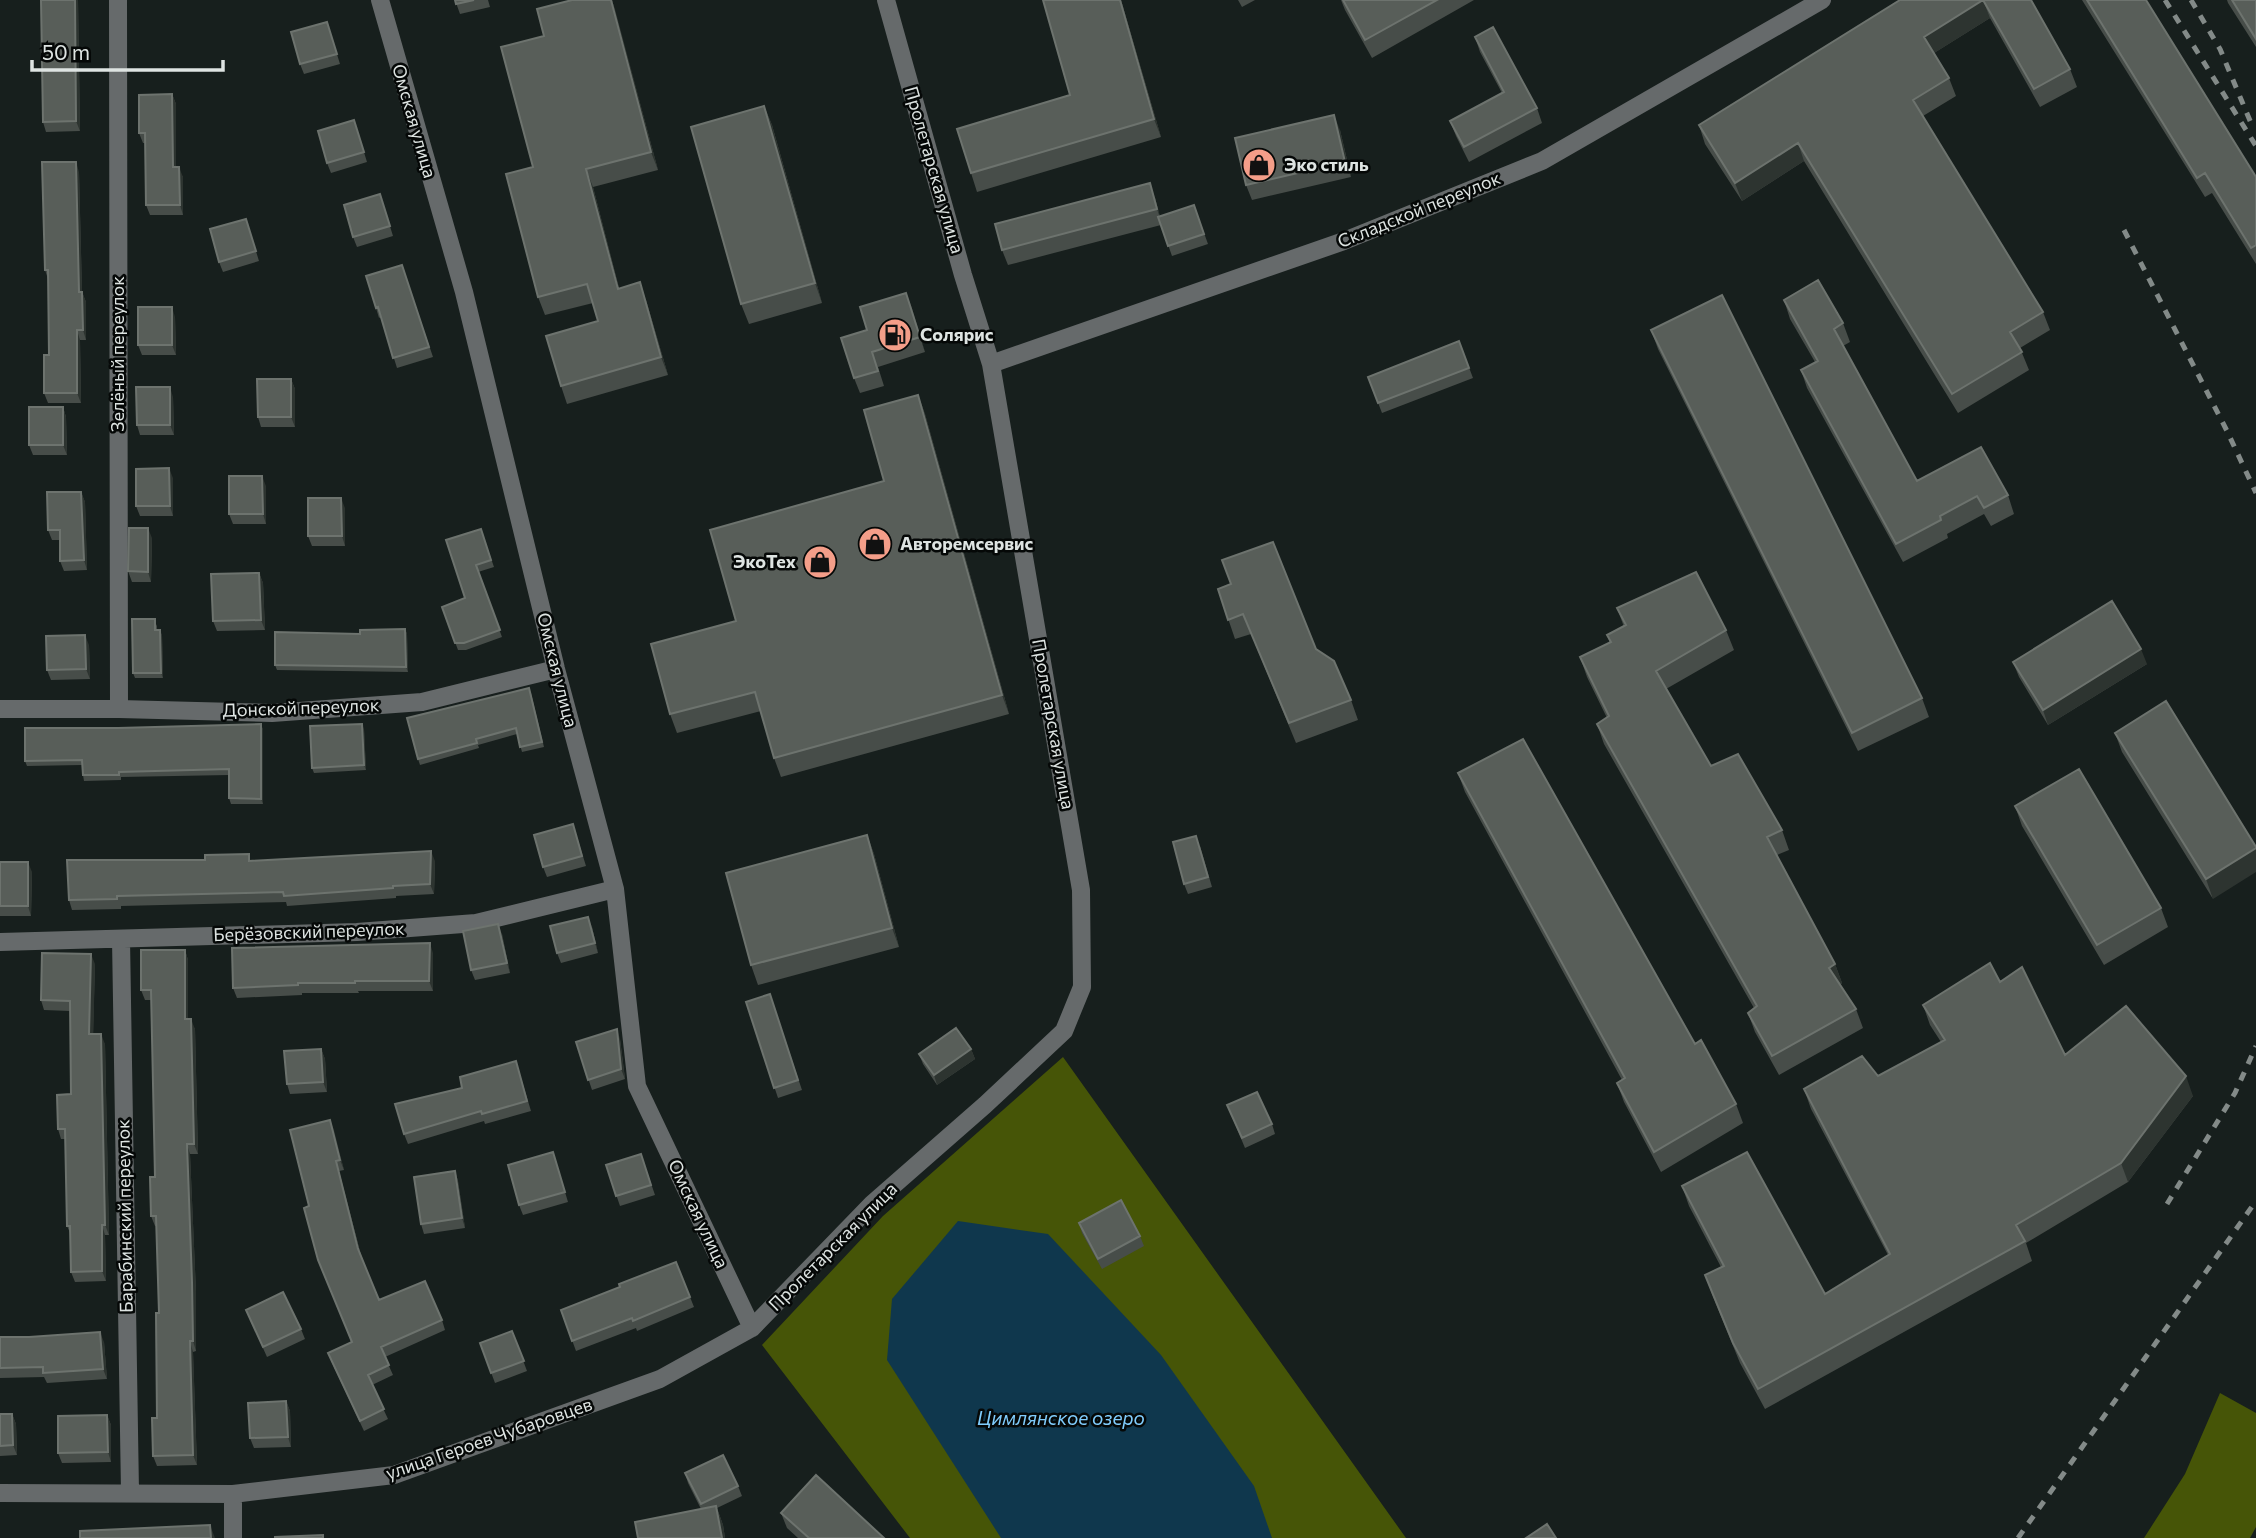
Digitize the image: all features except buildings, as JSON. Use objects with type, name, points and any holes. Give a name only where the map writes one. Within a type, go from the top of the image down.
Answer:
[{"type":"street","name":"Зелёный переулок","points":[[118,0],[119,709]]},
{"type":"street","name":"Омская улица","points":[[380,0],[464,292],[556,669],[614,889],[637,1086],[752,1328]]},
{"type":"street","name":"Пролетарская улица","points":[[752,1328],[872,1204],[1064,1031],[1082,987],[1082,890],[991,364],[963,275],[886,0]]},
{"type":"street","name":"Складской переулок","points":[[991,364],[1344,241],[1542,161],[1822,0]]},
{"type":"street","name":"Донской переулок","points":[[0,709],[272,713],[422,702],[556,669]]},
{"type":"street","name":"Берёзовский переулок","points":[[0,942],[357,932],[476,923],[614,889]]},
{"type":"street","name":"Барабинский переулок","points":[[121,939],[130,1492]]},
{"type":"street","name":"улица Героев Чубаровцев","points":[[0,1493],[233,1494],[394,1475],[660,1379],[752,1328]]},
{"type":"street","points":[[233,1494],[233,1538]]},
{"type":"green space","points":[[1063,1057],[1406,1538],[910,1538],[762,1345],[883,1216]]},
{"type":"green space","points":[[2220,1393],[2256,1413],[2256,1527],[2250,1538],[2144,1538],[2185,1474]]},
{"type":"water","name":"Цимлянское озеро","points":[[958,1221],[1048,1234],[1161,1355],[1254,1486],[1272,1538],[1001,1538],[887,1360],[892,1299]]},
{"type":"railway","points":[[2165,0],[2256,146]]},
{"type":"railway","points":[[2191,0],[2220,49],[2251,123]]},
{"type":"railway","points":[[2124,230],[2256,493]]},
{"type":"railway","points":[[2167,1204],[2235,1093],[2256,1046]]},
{"type":"railway","points":[[2018,1538],[2256,1201]]},
{"type":"place","name":"Эко стиль","points":[[1259,165]]},
{"type":"place","name":"Солярис","points":[[895,335]]},
{"type":"place","name":"Авторемсервис","points":[[875,544]]},
{"type":"place","name":"ЭкоТех","points":[[820,562]]}]
